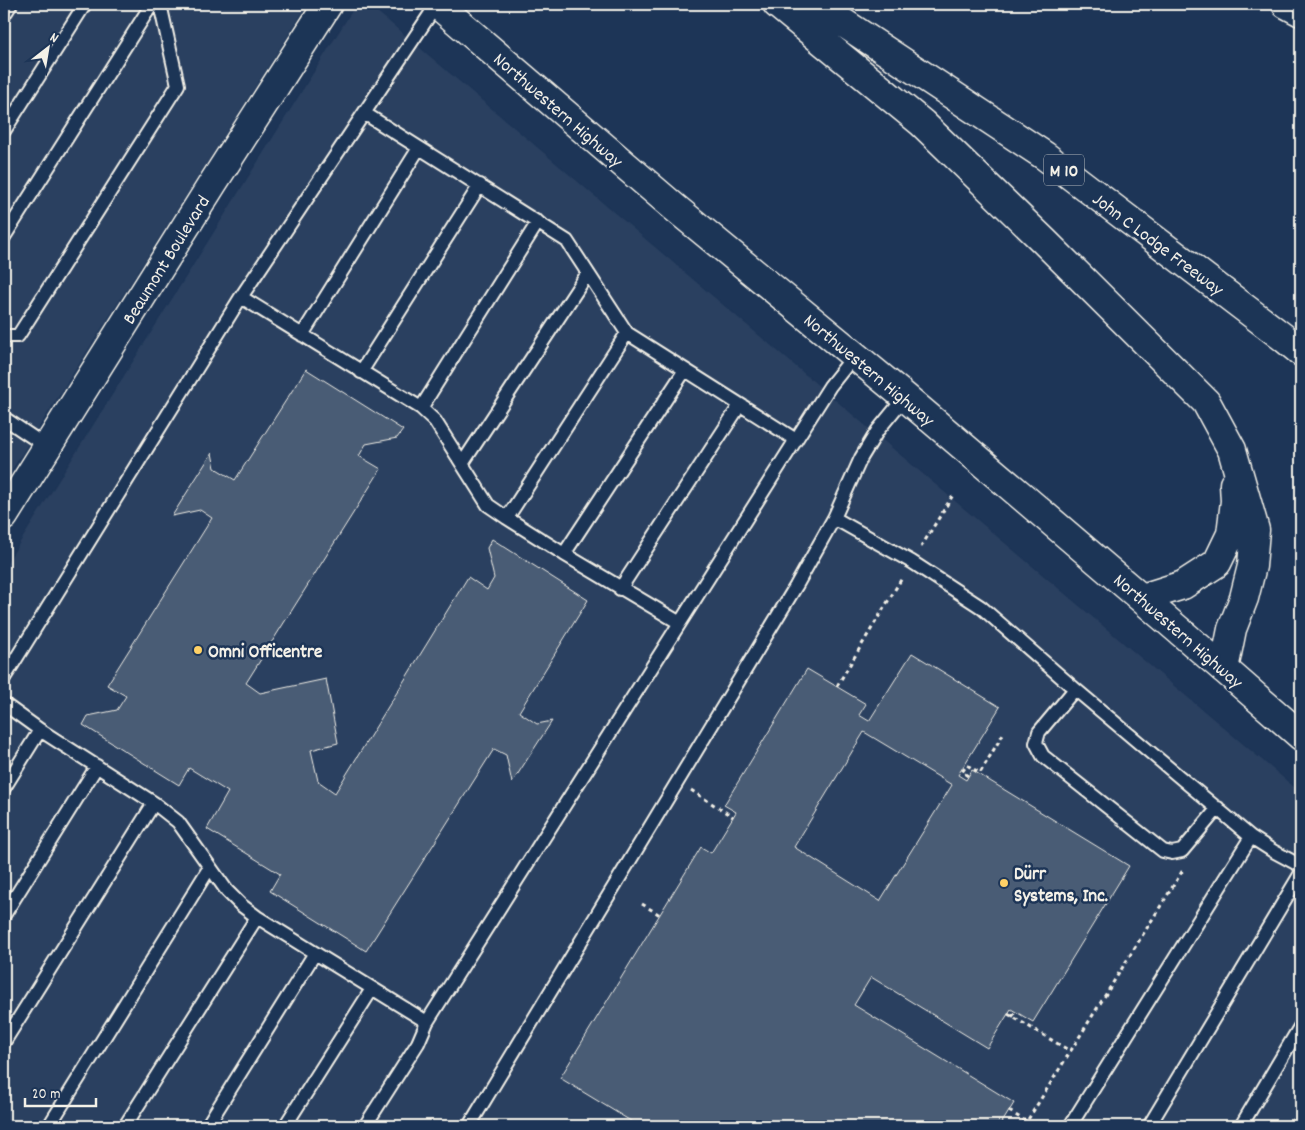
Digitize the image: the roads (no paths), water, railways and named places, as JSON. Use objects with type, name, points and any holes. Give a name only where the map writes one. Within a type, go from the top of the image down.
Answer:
[{"type":"main road","name":"Beaumont Boulevard","points":[[4,516],[328,4]]},
{"type":"main road","name":"Northwestern Highway","points":[[437,4],[674,207],[905,398],[1142,598],[1301,736]]},
{"type":"main road","points":[[777,4],[922,124],[1044,241],[1206,402],[1232,450],[1255,530],[1252,566],[1244,598],[1232,629],[1224,669]]},
{"type":"main road","name":"John C Lodge Freeway","points":[[815,4],[1045,156],[1301,352]]},
{"type":"main road","points":[[1286,4],[1301,12]]},
{"type":"main road","points":[[1142,598],[1183,585],[1217,563],[1231,534],[1235,501],[1232,450]]},
{"type":"lane","points":[[4,15],[11,4]]},
{"type":"lane","points":[[4,131],[85,4]]},
{"type":"lane","points":[[4,237],[152,4]]},
{"type":"lane","points":[[4,336],[18,336],[178,85],[160,4]]},
{"type":"lane","points":[[4,678],[241,297],[437,4]]},
{"type":"lane","points":[[364,113],[568,241],[627,333],[796,440]]},
{"type":"lane","points":[[302,335],[420,148]]},
{"type":"lane","points":[[361,372],[480,185]]},
{"type":"lane","points":[[421,408],[538,222]]},
{"type":"lane","points":[[462,464],[588,273]]},
{"type":"lane","points":[[241,297],[421,408],[435,421],[488,505],[564,554],[680,624]]},
{"type":"lane","points":[[507,518],[627,333]]},
{"type":"lane","points":[[365,1126],[418,1043],[427,1022],[830,386],[854,356]]},
{"type":"lane","points":[[564,554],[685,370]]},
{"type":"lane","points":[[469,1126],[796,586],[834,518],[861,458],[878,430],[905,398]]},
{"type":"lane","points":[[620,588],[740,405]]},
{"type":"lane","points":[[4,418],[48,447]]},
{"type":"lane","points":[[834,518],[912,562],[981,607],[1251,837],[1301,866]]},
{"type":"lane","points":[[1075,689],[1039,732],[1036,743],[1043,756],[1163,851],[1172,853],[1182,851],[1218,808]]},
{"type":"lane","points":[[4,704],[40,730],[154,803],[178,822],[227,891],[241,905],[257,917],[427,1022]]},
{"type":"lane","points":[[4,788],[40,730]]},
{"type":"lane","points":[[4,915],[97,766]]},
{"type":"lane","points":[[4,1042],[154,803]]},
{"type":"lane","points":[[1070,1126],[1251,837]]},
{"type":"lane","points":[[49,1126],[210,867]]},
{"type":"lane","points":[[1149,1126],[1301,873]]},
{"type":"lane","points":[[125,1126],[257,917]]},
{"type":"lane","points":[[207,1126],[315,953]]},
{"type":"lane","points":[[285,1126],[372,989]]},
{"type":"lane","points":[[1242,1126],[1301,1025]]},
{"type":"lane","points":[[1298,1126],[1301,1121]]},
{"type":"place","name":"Omni Officentre","points":[[198,650]]},
{"type":"place","name":"Dürr Systems, Inc.","points":[[1004,883]]}]
